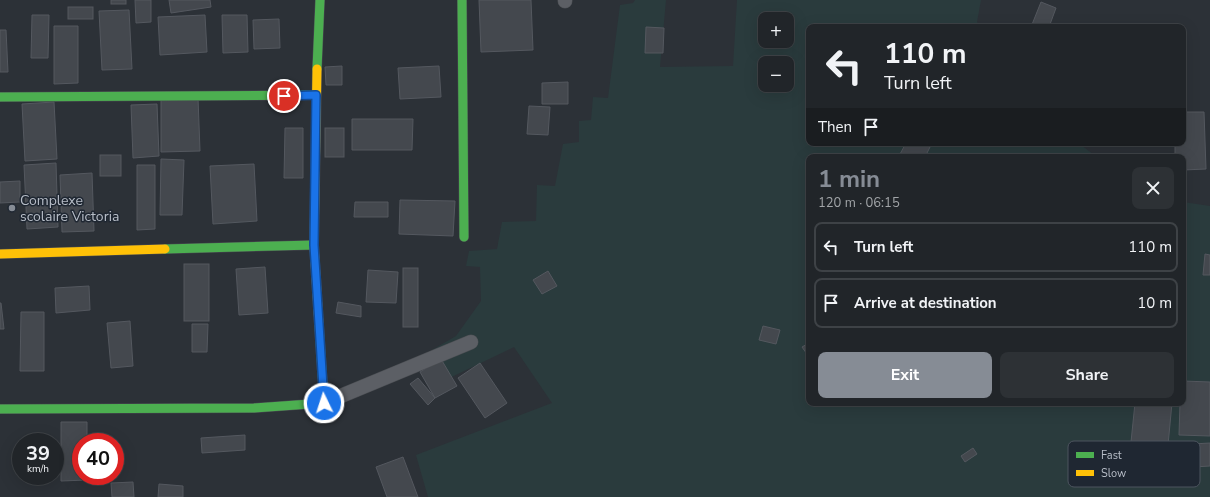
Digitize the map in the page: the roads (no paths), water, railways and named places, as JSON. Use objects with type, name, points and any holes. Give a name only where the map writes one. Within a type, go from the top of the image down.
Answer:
[{"type":"street","points":[[320,0],[316,95],[314,245],[324,403]]},
{"type":"street","points":[[462,0],[464,237]]},
{"type":"street","points":[[0,97],[316,95]]},
{"type":"street","points":[[0,254],[314,245]]},
{"type":"street","points":[[0,408],[254,408],[324,403],[472,342]]},
{"type":"place","name":"Complexe scolaire Victoria","points":[[12,208]]}]
